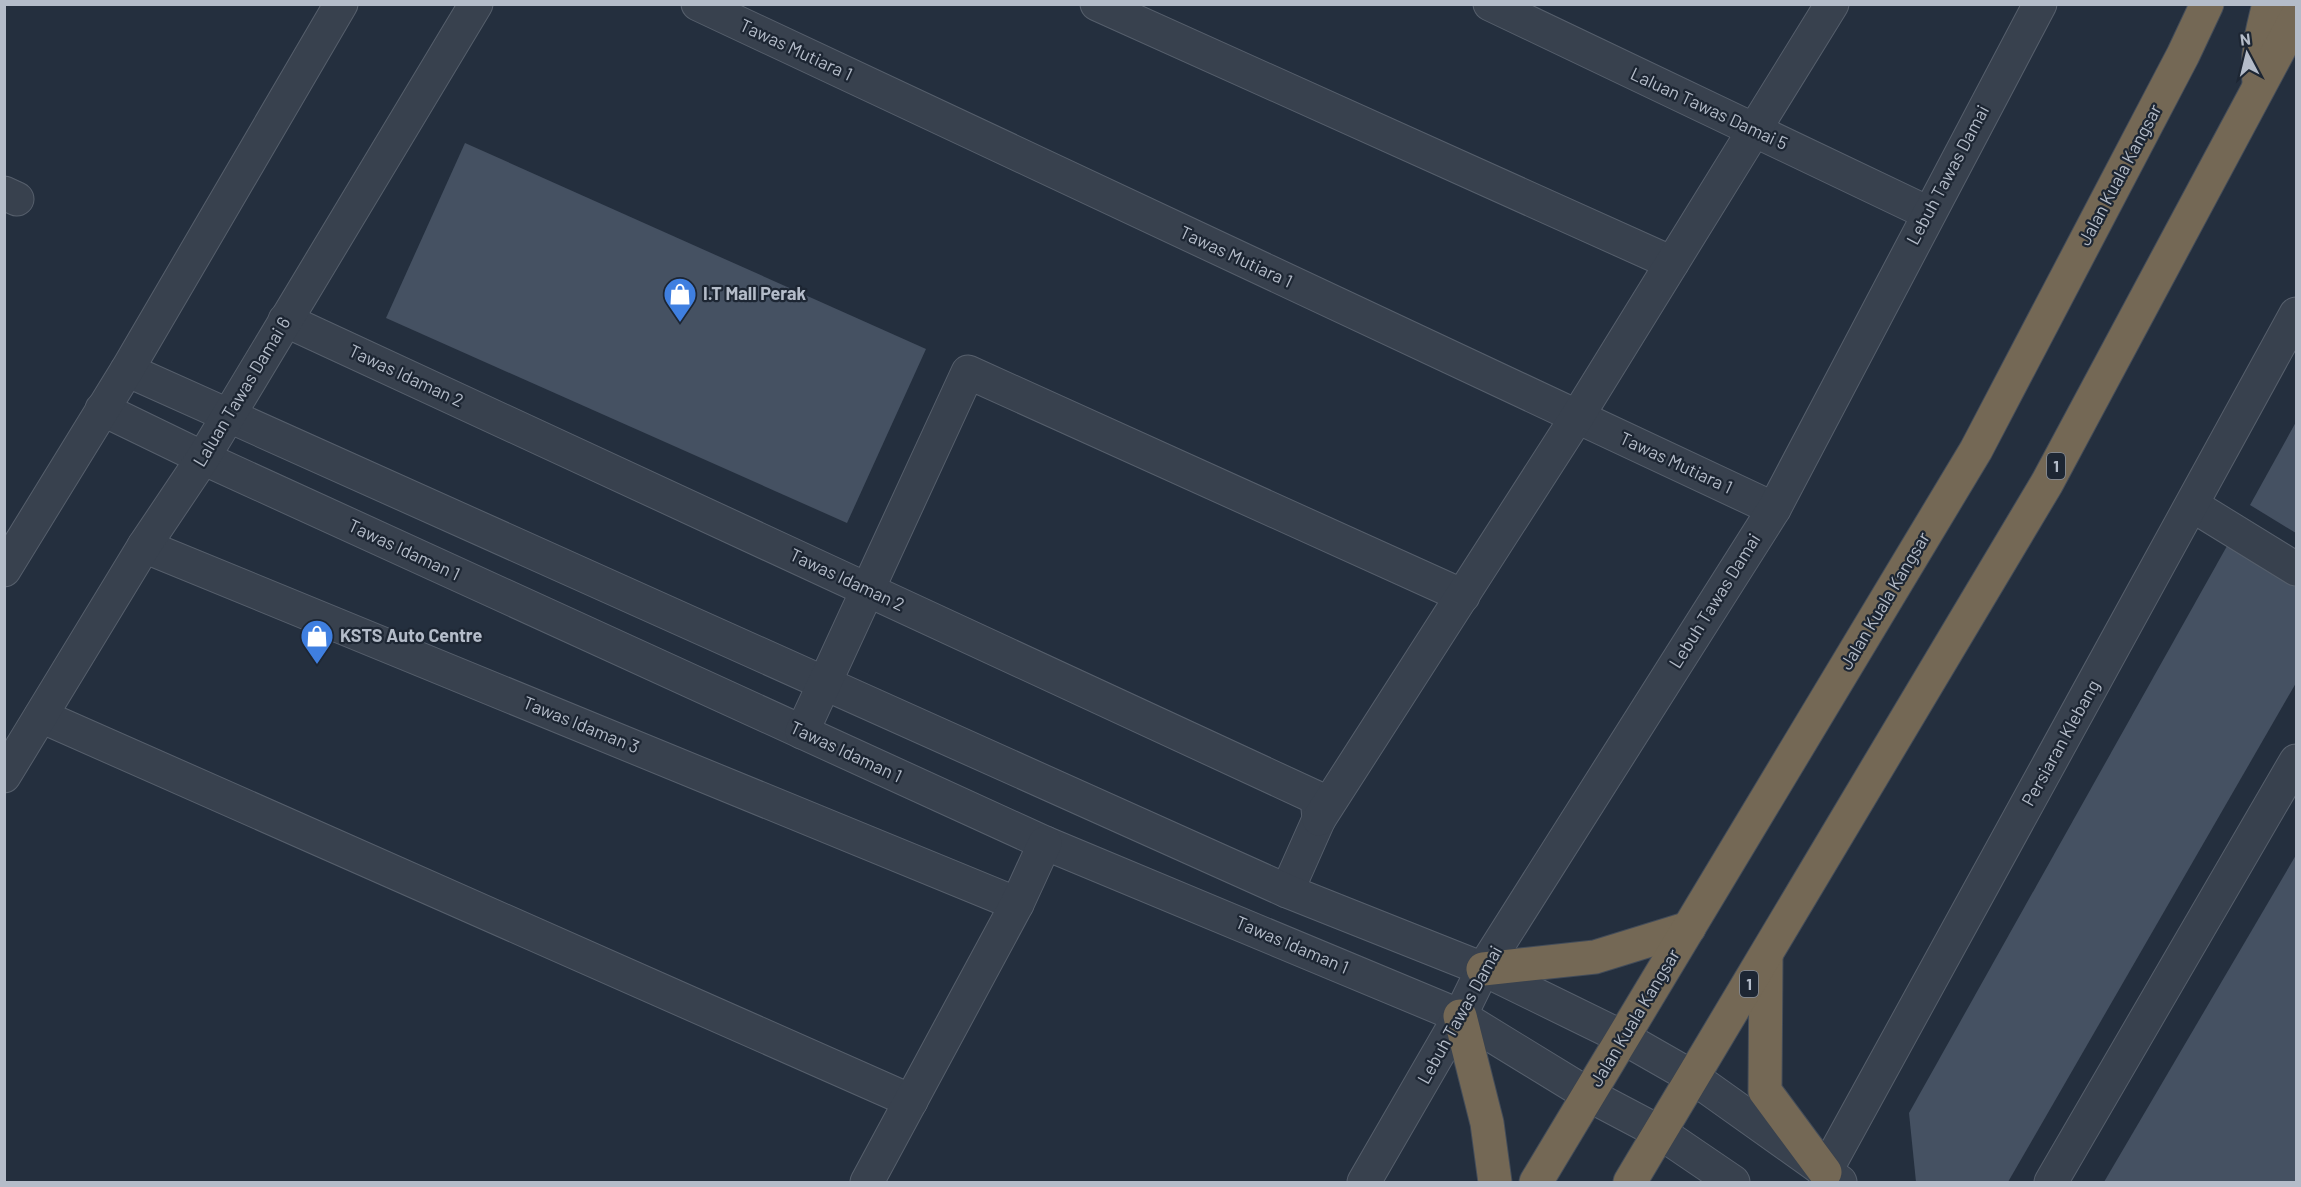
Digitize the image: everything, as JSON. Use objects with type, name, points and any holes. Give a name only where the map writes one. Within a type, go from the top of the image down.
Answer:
[{"type":"highway","points":[[2183,55],[2185,4]]},
{"type":"highway","name":"Jalan Kuala Kangsar","points":[[1536,1182],[1976,450],[2183,55],[2207,4]]},
{"type":"highway","points":[[2260,90],[2257,63],[2260,37],[2269,4]]},
{"type":"highway","name":"1","points":[[1630,1182],[2047,483],[2260,90],[2296,18]]},
{"type":"highway","points":[[1483,969],[1595,957],[1689,928]]},
{"type":"highway","points":[[1766,956],[1765,1091],[1833,1177]]},
{"type":"highway","points":[[1460,1016],[1487,1123],[1495,1182]]},
{"type":"street","points":[[4,570],[127,370],[341,4]]},
{"type":"street","name":"Laluan Tawas Damai 6","points":[[4,776],[144,546],[228,417],[476,4]]},
{"type":"street","name":"Tawas Mutiara 1","points":[[698,4],[1774,509]]},
{"type":"street","points":[[1097,4],[1672,263]]},
{"type":"street","name":"Laluan Tawas Damai 5","points":[[1490,4],[1928,213]]},
{"type":"street","points":[[1287,891],[1319,819],[1577,417],[1832,4]]},
{"type":"street","name":"Lebuh Tawas Damai","points":[[1364,1182],[1460,1016],[1483,969],[1774,509],[2040,4]]},
{"type":"street","name":"Persiaran Klebang","points":[[1833,1177],[2296,314]]},
{"type":"street","name":"Tawas Idaman 2","points":[[285,320],[1317,798],[1319,819]]},
{"type":"street","points":[[127,370],[1287,891],[1483,969],[1623,1038],[1694,1078],[1833,1177]]},
{"type":"street","points":[[802,732],[968,372],[1463,596]]},
{"type":"street","name":"Tawas Idaman 1","points":[[102,409],[202,458],[1045,843],[1460,1016],[1590,1095],[1660,1133],[1733,1182]]},
{"type":"street","points":[[2192,505],[2296,569]]},
{"type":"street","name":"Tawas Idaman 3","points":[[144,546],[1017,904]]},
{"type":"street","points":[[41,716],[911,1101]]},
{"type":"street","points":[[2051,1182],[2296,760]]},
{"type":"street","points":[[867,1182],[1017,904],[1045,843]]},
{"type":"building","points":[[465,143],[926,349],[847,523],[386,318]]},
{"type":"building","points":[[2296,422],[2296,533],[2250,505]]},
{"type":"building","points":[[2227,546],[2296,587],[2296,683],[2008,1182],[1916,1182],[1909,1113]]},
{"type":"building","points":[[2296,855],[2296,1182],[2104,1182]]},
{"type":"place","name":"I.T Mall Perak","points":[[680,323]]},
{"type":"place","name":"KSTS Auto Centre","points":[[317,665]]}]
